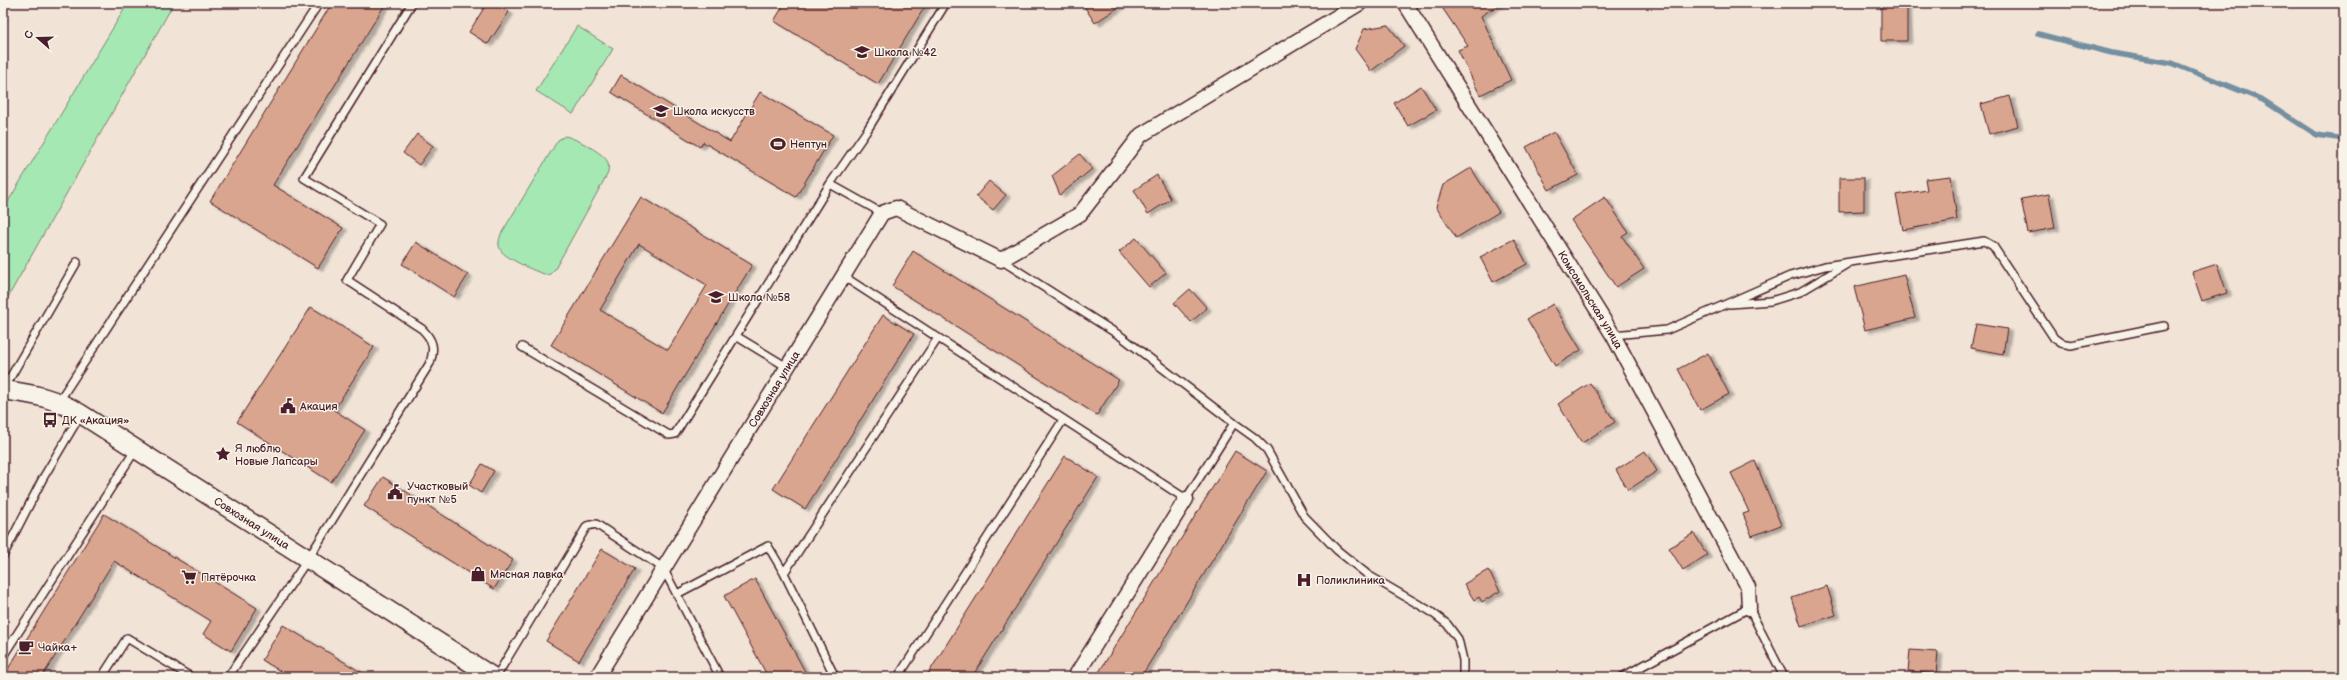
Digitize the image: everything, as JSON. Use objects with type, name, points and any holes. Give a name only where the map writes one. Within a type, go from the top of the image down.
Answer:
[{"type":"street","points":[[882,213],[896,208],[1001,260],[1080,214],[1141,135],[1360,3]]},
{"type":"street","name":"Комсомольская улица","points":[[1405,3],[1613,335],[1748,587],[1749,608]]},
{"type":"street","name":"Совхозная улица","points":[[597,677],[882,213]]},
{"type":"street","name":"Совхозная улица","points":[[3,390],[36,394],[59,401],[82,414],[492,677]]},
{"type":"street","points":[[1075,677],[1186,499]]},
{"type":"lane","points":[[59,401],[319,3]]},
{"type":"lane","points":[[228,677],[308,559],[430,363],[434,351],[431,339],[422,329],[347,280],[380,224],[304,178],[412,3]]},
{"type":"lane","points":[[522,347],[669,435],[675,434],[830,184],[866,132],[946,3]]},
{"type":"lane","points":[[830,184],[882,213]]},
{"type":"lane","points":[[1613,335],[1667,330],[1790,276],[1825,266],[1984,241],[1993,246],[2054,338],[2061,343],[2071,345],[2164,326]]},
{"type":"lane","points":[[1001,260],[1122,337],[1255,438],[1267,450],[1304,516],[1337,550],[1368,575],[1430,611],[1447,624],[1458,639],[1463,660],[1463,677]]},
{"type":"lane","points":[[3,390],[78,262]]},
{"type":"lane","points":[[1724,305],[1771,301],[1800,292],[1850,262]]},
{"type":"lane","points":[[843,276],[1186,499],[1234,423]]},
{"type":"lane","points":[[736,336],[787,367]]},
{"type":"lane","points":[[784,574],[938,338]]},
{"type":"lane","points":[[3,556],[43,478],[82,414]]},
{"type":"lane","points":[[898,677],[1063,420]]},
{"type":"lane","points":[[3,656],[136,449]]},
{"type":"lane","points":[[496,677],[587,526],[596,524],[663,568],[720,677]]},
{"type":"lane","points":[[677,594],[768,546],[784,574],[835,677]]},
{"type":"lane","points":[[1622,677],[1749,608],[1784,677]]},
{"type":"lane","points":[[102,677],[127,638],[191,677]]},
{"type":"green space","points":[[128,3],[174,3],[3,306],[3,210]]},
{"type":"green space","points":[[577,26],[613,49],[573,114],[536,91]]},
{"type":"green space","points":[[565,136],[582,143],[606,159],[608,163],[608,173],[555,269],[549,275],[531,269],[505,255],[499,248],[499,241],[501,234],[558,140]]},
{"type":"building","points":[[332,3],[386,3],[273,185],[343,228],[318,268],[210,201]]},
{"type":"building","points":[[487,3],[494,3],[509,12],[488,44],[469,32]]},
{"type":"building","name":"Школа №42","points":[[785,3],[927,3],[878,84],[774,21]]},
{"type":"building","points":[[1082,3],[1125,3],[1095,23]]},
{"type":"building","points":[[1439,3],[1501,3],[1481,16],[1511,80],[1480,95],[1458,50],[1468,46]]},
{"type":"building","points":[[1881,4],[1907,4],[1907,41],[1881,41]]},
{"type":"building","points":[[1388,25],[1404,46],[1371,71],[1355,49],[1364,29]]},
{"type":"building","name":"Нептун","points":[[621,75],[730,142],[760,92],[833,135],[796,197],[703,142],[700,147],[611,92]]},
{"type":"building","points":[[1421,86],[1436,110],[1408,126],[1394,103]]},
{"type":"building","points":[[2010,96],[2018,126],[1989,134],[1981,104]]},
{"type":"building","points":[[1554,132],[1578,175],[1549,190],[1526,147]]},
{"type":"building","points":[[417,134],[433,146],[419,165],[403,153]]},
{"type":"building","points":[[1080,154],[1092,169],[1060,195],[1052,176]]},
{"type":"building","points":[[1471,168],[1499,212],[1456,238],[1436,207],[1443,185]]},
{"type":"building","points":[[1157,175],[1171,199],[1148,214],[1134,190]]},
{"type":"building","points":[[1951,176],[1957,220],[1903,230],[1896,195],[1927,190],[1925,179]]},
{"type":"building","points":[[1839,178],[1864,178],[1864,211],[1839,212]]},
{"type":"building","points":[[989,181],[1006,195],[993,210],[976,196]]},
{"type":"building","points":[[2049,194],[2055,228],[2028,233],[2021,199]]},
{"type":"building","name":"Школа №58","points":[[641,197],[752,265],[662,413],[551,345]],"holes":[[[639,244],[707,285],[668,350],[600,310]]]},
{"type":"building","points":[[1605,197],[1628,232],[1622,236],[1644,269],[1616,287],[1571,220]]},
{"type":"building","points":[[1136,238],[1166,273],[1149,287],[1119,252]]},
{"type":"building","points":[[1514,239],[1527,264],[1493,282],[1480,257]]},
{"type":"building","points":[[416,242],[468,275],[454,297],[402,264]]},
{"type":"building","points":[[913,251],[1119,380],[1097,415],[892,286]]},
{"type":"building","points":[[2217,264],[2227,293],[2202,301],[2192,272]]},
{"type":"building","points":[[1904,275],[1915,318],[1865,330],[1854,287]]},
{"type":"building","points":[[1190,289],[1207,308],[1191,322],[1174,303]]},
{"type":"building","points":[[1553,304],[1581,350],[1555,366],[1527,319]]},
{"type":"building","name":"Акация","points":[[311,307],[374,347],[334,410],[365,430],[331,482],[237,422]]},
{"type":"building","points":[[883,315],[914,334],[805,509],[773,489]]},
{"type":"building","points":[[1976,324],[2007,329],[2003,354],[1971,348]]},
{"type":"building","points":[[1708,353],[1729,394],[1700,410],[1678,369]]},
{"type":"building","points":[[1590,383],[1615,422],[1582,443],[1558,404]]},
{"type":"building","points":[[1235,451],[1267,471],[1141,677],[1096,677]]},
{"type":"building","points":[[1645,451],[1657,471],[1628,490],[1616,470]]},
{"type":"building","points":[[1065,456],[1098,477],[972,677],[926,677]]},
{"type":"building","points":[[1755,461],[1781,525],[1752,536],[1743,514],[1749,512],[1731,473]]},
{"type":"building","points":[[482,464],[494,471],[481,493],[469,485]]},
{"type":"building","points":[[383,477],[513,560],[494,589],[364,506]]},
{"type":"building","points":[[104,514],[257,608],[231,651],[203,634],[211,621],[114,561],[42,677],[3,677]]},
{"type":"building","points":[[1694,533],[1707,555],[1683,570],[1669,548]]},
{"type":"building","points":[[602,549],[635,569],[579,661],[546,641]]},
{"type":"building","points":[[1488,570],[1500,591],[1482,602],[1479,597],[1474,600],[1464,584]]},
{"type":"building","points":[[755,579],[808,677],[768,677],[724,596]]},
{"type":"building","points":[[1827,586],[1836,615],[1801,626],[1792,598]]},
{"type":"building","points":[[283,625],[369,677],[290,677],[262,660]]},
{"type":"building","points":[[1910,650],[1938,652],[1936,674],[1908,671]]},
{"type":"waterway","points":[[2038,34],[2112,53],[2172,63],[2263,100],[2317,135],[2344,139]]},
{"type":"place","name":"Школа №42","points":[[862,52]]},
{"type":"place","name":"Школа искусств","points":[[661,111]]},
{"type":"place","name":"Нептун","points":[[778,144]]},
{"type":"place","name":"Школа №58","points":[[716,297]]},
{"type":"place","name":"Акация","points":[[288,406]]},
{"type":"place","name":"ДК «Акация»","points":[[50,420]]},
{"type":"place","name":"Я люблю Новые Лапсары","points":[[223,454]]},
{"type":"place","name":"Участковый пункт №5","points":[[395,492]]},
{"type":"place","name":"Мясная лавка","points":[[478,574]]},
{"type":"place","name":"Пятёрочка","points":[[189,577]]},
{"type":"place","name":"Поликлиника","points":[[1304,580]]},
{"type":"place","name":"Чайка+","points":[[26,647]]}]
